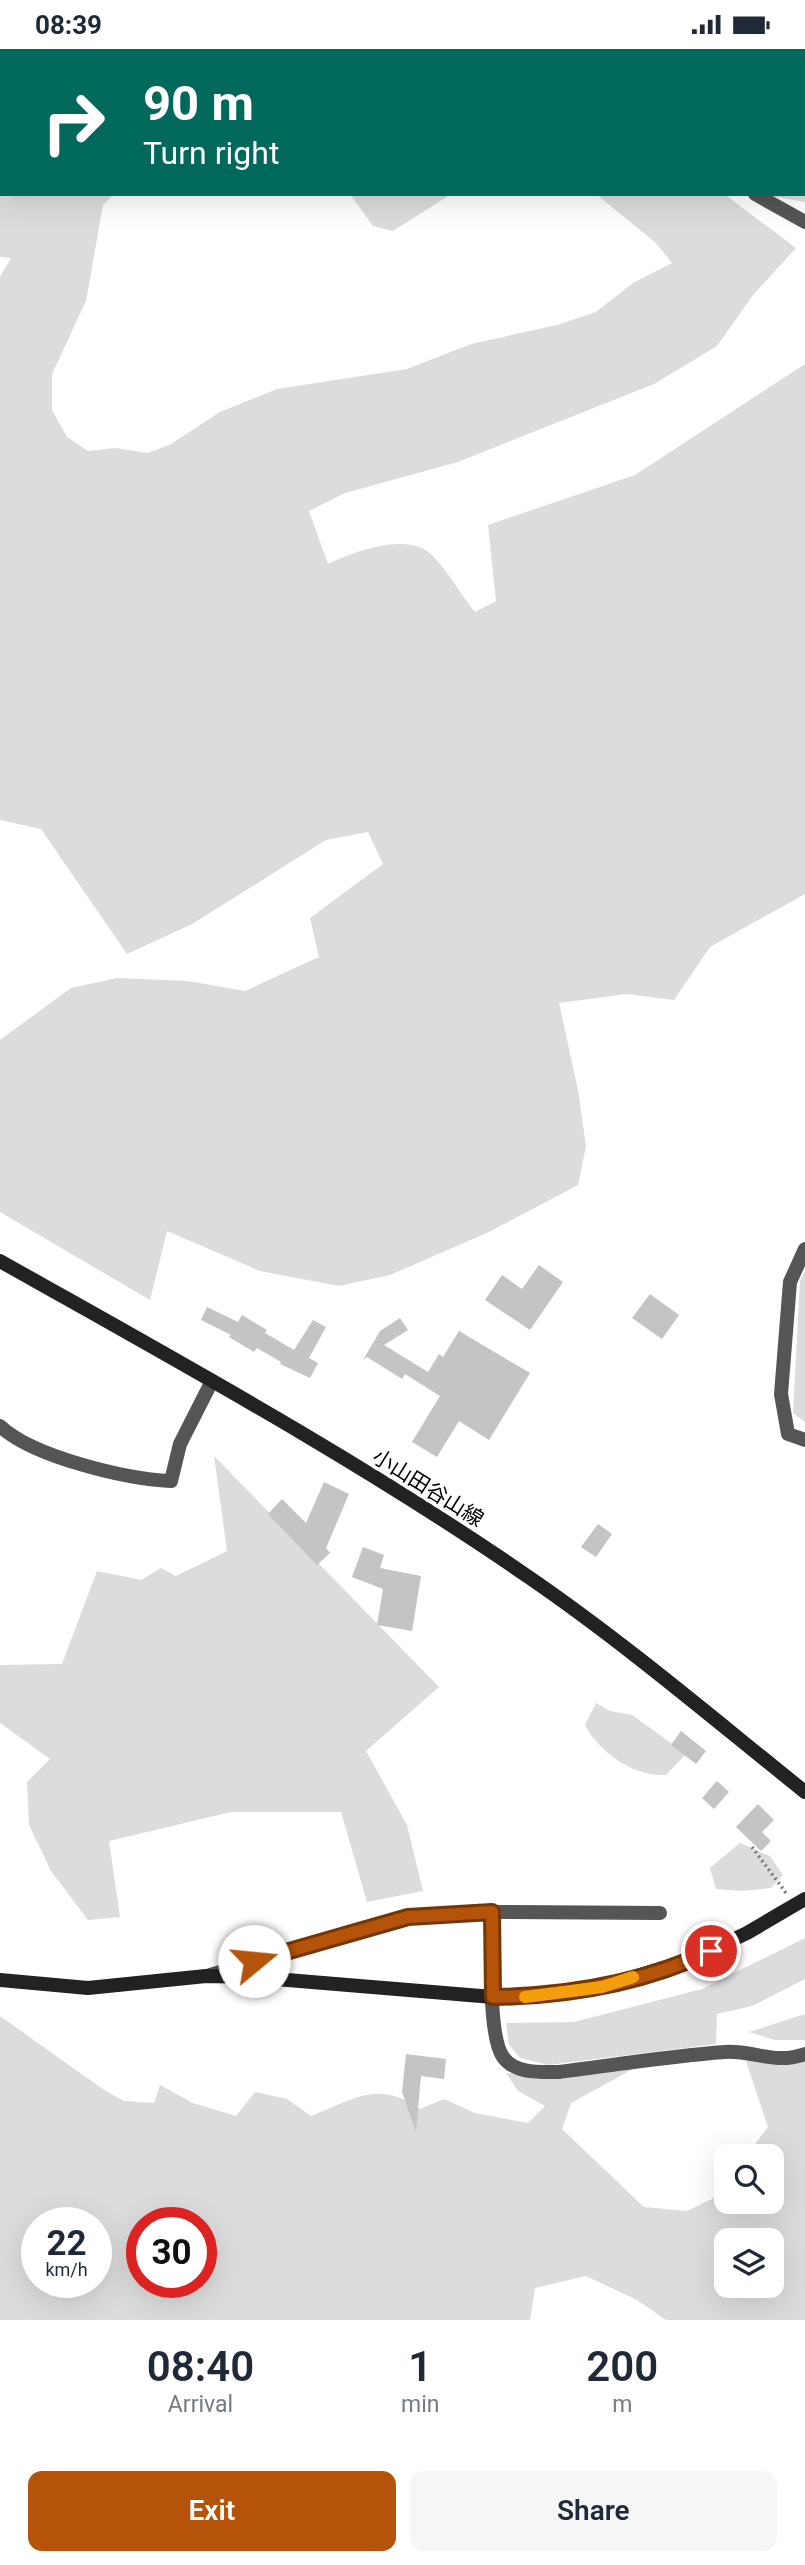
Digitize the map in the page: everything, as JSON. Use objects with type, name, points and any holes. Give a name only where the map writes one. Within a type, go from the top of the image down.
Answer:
[{"type":"main road","name":"小山田谷山線","points":[[0,1261],[212,1381],[423,1508],[530,1578],[620,1643],[805,1792]]},
{"type":"main road","points":[[0,1980],[88,1989],[206,1976],[252,1977],[493,1997],[563,1993],[615,1983],[692,1959],[747,1933],[800,1903]]},
{"type":"street","points":[[759,196],[805,222]]},
{"type":"street","points":[[805,1249],[790,1282],[780,1394],[788,1434],[805,1440]]},
{"type":"street","points":[[0,1426],[41,1453],[146,1480],[171,1481],[180,1444],[212,1381]]},
{"type":"street","points":[[492,1912],[496,2036],[503,2057],[517,2068],[533,2072],[559,2072],[729,2052],[792,2059],[805,2054]]},
{"type":"street","points":[[206,1976],[408,1917],[492,1912],[660,1913]]},
{"type":"path","points":[[752,1847],[800,1903]]},
{"type":"shaded area","points":[[0,196],[112,196],[103,205],[86,301],[52,374],[52,410],[67,437],[88,451],[115,448],[148,453],[171,444],[220,412],[277,389],[407,369],[471,344],[557,325],[596,312],[633,283],[672,263],[656,243],[598,196],[727,196],[796,248],[753,295],[717,346],[654,384],[458,462],[345,493],[309,511],[328,564],[380,546],[395,544],[422,548],[438,561],[475,612],[496,601],[488,525],[635,475],[805,364],[805,894],[710,947],[674,1000],[626,994],[559,1003],[578,1090],[586,1146],[578,1185],[489,1232],[390,1275],[339,1286],[260,1271],[167,1231],[150,1300],[0,1212],[0,1040],[71,988],[117,978],[188,981],[245,991],[319,957],[310,918],[383,864],[368,832],[326,840],[192,924],[127,954],[41,829],[0,820],[0,277],[11,258],[0,257]]},
{"type":"shaded area","points":[[351,196],[448,196],[393,231],[373,226]]},
{"type":"shaded area","points":[[772,196],[805,196],[805,202]]},
{"type":"shaded area","points":[[805,1271],[805,1422],[793,1413],[800,1281]]},
{"type":"shaded area","points":[[214,1456],[439,1687],[366,1751],[407,1825],[423,1891],[367,1902],[341,1812],[231,1812],[109,1841],[120,1917],[88,1920],[51,1871],[29,1825],[27,1782],[50,1759],[0,1723],[0,1665],[62,1664],[97,1571],[141,1580],[161,1568],[176,1576],[227,1551]]},
{"type":"shaded area","points":[[596,1703],[610,1711],[632,1715],[686,1754],[666,1775],[642,1772],[619,1761],[599,1745],[585,1725]]},
{"type":"shaded area","points":[[740,1843],[770,1856],[783,1875],[771,1888],[741,1891],[716,1889],[710,1868]]},
{"type":"shaded area","points":[[805,1938],[805,1979],[752,2006],[717,2014],[716,2044],[548,2065],[520,2058],[509,2045],[506,2023],[574,2022],[702,1989]]},
{"type":"shaded area","points":[[805,2014],[805,2040],[775,2040],[749,2032]]},
{"type":"shaded area","points":[[0,2016],[104,2090],[124,2101],[154,2103],[160,2085],[193,2103],[236,2116],[255,2092],[287,2099],[311,2116],[353,2099],[378,2094],[405,2100],[420,2109],[444,2099],[475,2113],[528,2123],[545,2106],[518,2091],[506,2073],[541,2074],[644,2063],[571,2103],[562,2129],[644,2207],[687,2211],[714,2196],[714,2214],[784,2214],[784,2144],[755,2144],[768,2127],[742,2049],[805,2054],[805,2320],[666,2320],[637,2300],[586,2276],[535,2288],[530,2320],[0,2320]]},
{"type":"building","points":[[539,1265],[563,1282],[530,1330],[485,1300],[502,1275],[522,1289]]},
{"type":"building","points":[[650,1294],[679,1315],[662,1339],[632,1318]]},
{"type":"building","points":[[207,1307],[238,1322],[242,1315],[294,1350],[313,1320],[326,1327],[309,1358],[318,1363],[310,1378],[280,1364],[281,1362],[257,1348],[254,1352],[229,1337],[231,1335],[201,1320]]},
{"type":"building","points":[[400,1318],[408,1330],[384,1345],[428,1372],[439,1354],[443,1357],[459,1331],[530,1373],[489,1440],[459,1421],[437,1457],[412,1442],[440,1396],[405,1374],[402,1379],[367,1357],[363,1360],[380,1331]]},
{"type":"building","points":[[324,1482],[349,1494],[326,1548],[330,1553],[317,1565],[268,1514],[282,1499],[306,1523]]},
{"type":"building","points":[[598,1524],[612,1534],[596,1557],[581,1547]]},
{"type":"building","points":[[363,1547],[384,1555],[380,1568],[421,1576],[412,1631],[377,1625],[383,1589],[352,1577]]},
{"type":"building","points":[[681,1731],[706,1751],[696,1764],[671,1745]]},
{"type":"building","points":[[717,1781],[729,1792],[714,1809],[702,1798]]},
{"type":"building","points":[[758,1804],[774,1820],[762,1832],[771,1841],[761,1851],[736,1827]]},
{"type":"building","points":[[406,2054],[446,2059],[444,2079],[421,2076],[416,2132],[402,2092]]},
{"type":"slow traffic","points":[[525,1997],[602,1987],[633,1977]]},
{"type":"route","points":[[254,1961],[408,1917],[470,1912],[492,1912],[493,1997],[524,1997],[602,1987],[711,1951]]}]
